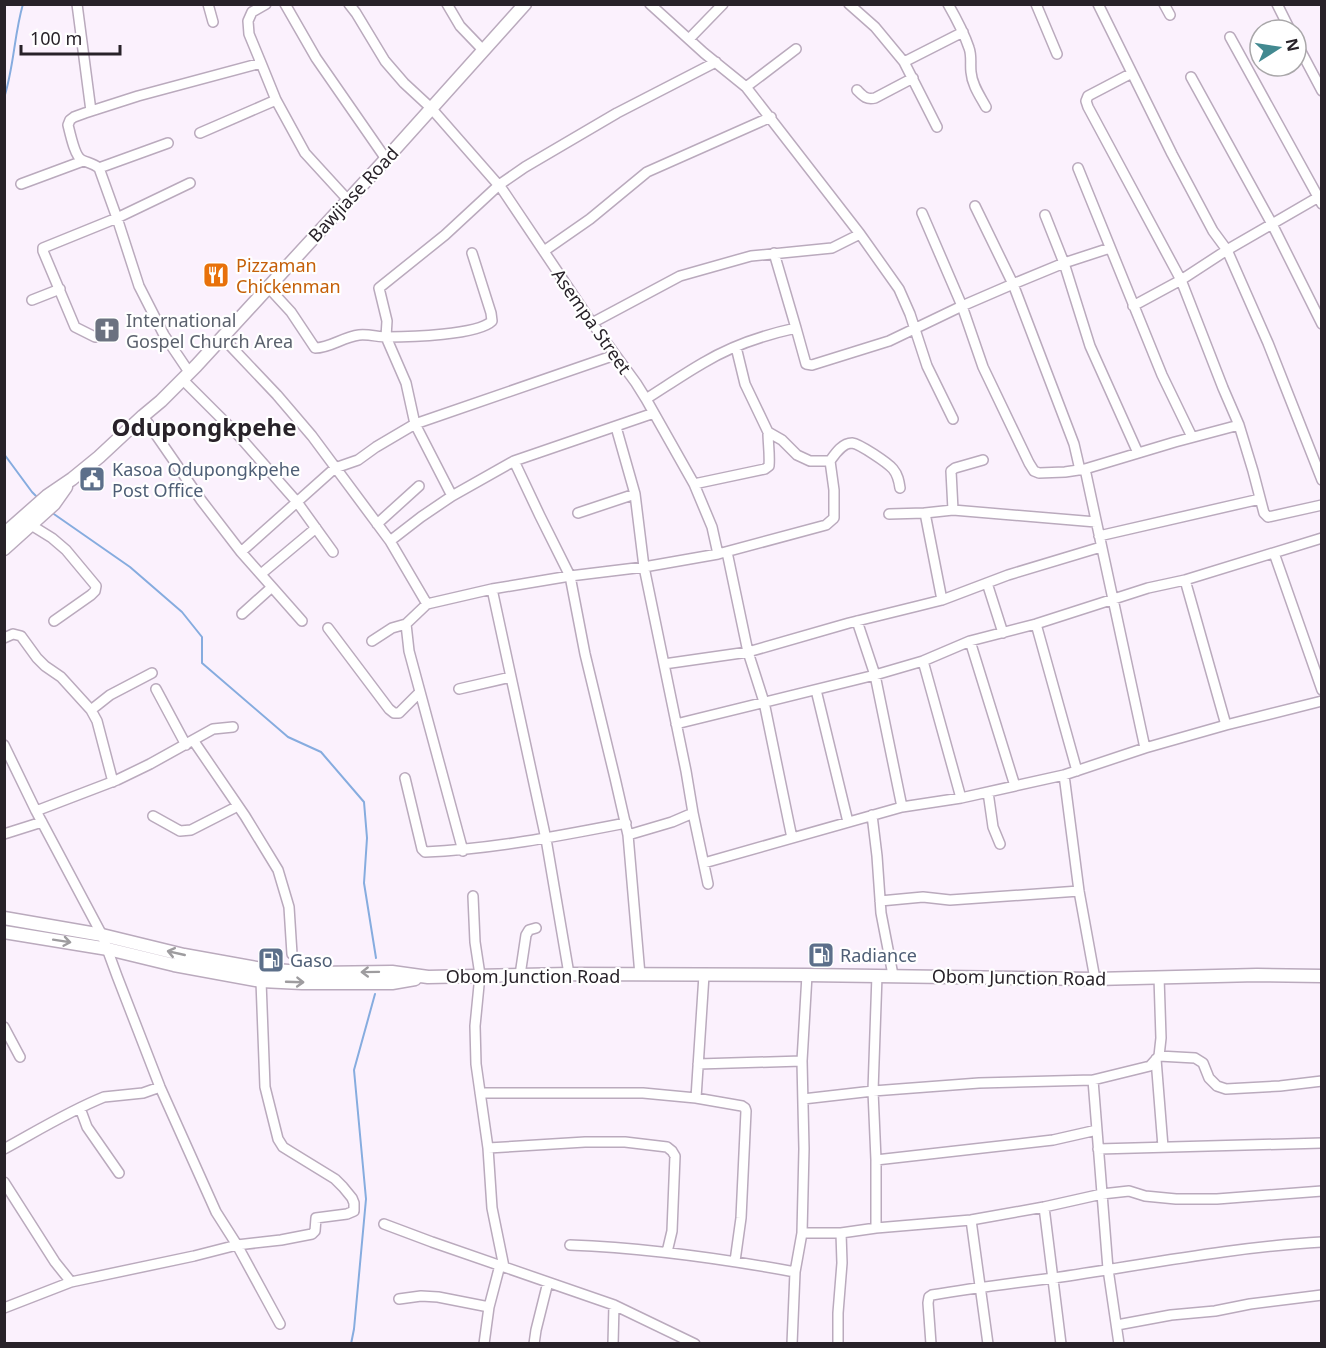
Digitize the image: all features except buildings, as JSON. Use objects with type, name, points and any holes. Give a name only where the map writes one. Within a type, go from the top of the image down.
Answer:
[{"type":"main road","name":"Bawjiase Road","points":[[4,534],[39,511],[186,376],[525,4]]},
{"type":"main road","name":"Bawjiase Road","points":[[4,549],[31,525],[39,511]]},
{"type":"main road","name":"Obom Junction Road","points":[[4,918],[102,935],[184,955],[262,969],[315,973],[392,972],[428,976],[893,975],[1095,979],[1257,975],[1322,976]]},
{"type":"main road","name":"Obom Junction Road","points":[[4,932],[108,949],[174,965],[261,981],[392,983],[428,976]]},
{"type":"street","points":[[77,4],[91,111]]},
{"type":"street","points":[[208,4],[213,22]]},
{"type":"street","points":[[266,4],[252,12],[248,21],[249,34],[276,100],[305,153],[348,200]]},
{"type":"street","points":[[285,4],[316,58],[386,159]]},
{"type":"street","name":"Asempa Street","points":[[349,4],[385,61],[499,184],[646,399],[694,484],[723,553],[748,652],[764,702],[792,838]]},
{"type":"street","points":[[447,4],[460,26],[483,50]]},
{"type":"street","points":[[650,4],[746,87],[860,234],[899,289],[927,366],[953,419]]},
{"type":"street","points":[[688,39],[723,4]]},
{"type":"street","points":[[849,4],[874,27],[904,62],[937,127]]},
{"type":"street","points":[[948,4],[969,48],[973,82],[986,107]]},
{"type":"street","points":[[1036,4],[1057,54]]},
{"type":"street","points":[[1098,4],[1172,154],[1213,231],[1227,250],[1268,344],[1322,480]]},
{"type":"street","points":[[1164,4],[1170,15]]},
{"type":"street","points":[[1277,4],[1284,18]]},
{"type":"street","points":[[904,62],[963,32]]},
{"type":"street","points":[[1133,306],[1181,280],[1272,224],[1320,199],[1230,37]]},
{"type":"street","points":[[746,87],[795,50]]},
{"type":"street","points":[[452,496],[416,424],[406,383],[386,337],[387,321],[379,288],[445,235],[499,184],[525,166],[617,113],[716,62]]},
{"type":"street","points":[[261,63],[91,111],[74,117],[68,125],[78,157],[83,161],[94,163],[99,168],[139,286],[186,376],[297,502],[333,552]]},
{"type":"street","points":[[1308,65],[1322,91]]},
{"type":"street","points":[[1132,73],[1088,96],[1086,101],[1181,280],[1239,425],[1264,513],[1268,517],[1322,505]]},
{"type":"street","points":[[1191,77],[1272,224],[1322,324]]},
{"type":"street","points":[[857,90],[864,97],[875,98],[913,78]]},
{"type":"street","points":[[200,134],[276,100]]},
{"type":"street","points":[[544,250],[590,219],[647,172],[771,117]]},
{"type":"street","points":[[99,168],[168,143]]},
{"type":"street","points":[[21,184],[83,161]]},
{"type":"street","points":[[1078,168],[1162,375],[1192,437]]},
{"type":"street","points":[[95,337],[75,327],[43,248],[117,218],[190,183]]},
{"type":"street","points":[[975,206],[1012,284],[1082,469],[1096,522],[1145,748]]},
{"type":"street","points":[[922,213],[962,306],[982,367],[1034,471],[1039,473],[1082,469],[1239,425]]},
{"type":"street","points":[[1045,215],[1064,263],[1090,346],[1138,453]]},
{"type":"street","points":[[592,323],[680,276],[751,256],[832,248],[860,234]]},
{"type":"street","points":[[774,253],[806,364],[812,364],[889,341],[1012,284],[1110,248]]},
{"type":"street","points":[[268,287],[291,312],[315,348],[362,335],[386,337],[448,334],[487,326],[492,321],[472,253]]},
{"type":"street","points":[[32,300],[60,289]]},
{"type":"street","points":[[646,399],[704,362],[770,334],[796,328]]},
{"type":"street","points":[[222,338],[277,395],[312,436],[390,541],[427,604]]},
{"type":"street","points":[[694,484],[765,469],[769,466],[768,432],[745,384],[736,347]]},
{"type":"street","points":[[241,552],[335,468],[358,460],[416,424],[615,355]]},
{"type":"street","points":[[390,541],[452,496],[514,461],[654,413]]},
{"type":"street","points":[[143,416],[201,500],[241,552],[302,621]]},
{"type":"street","points":[[616,427],[635,494],[644,567],[708,884]]},
{"type":"street","points":[[768,432],[782,440],[797,455],[810,461],[830,461]]},
{"type":"street","points":[[372,641],[392,628],[406,624],[427,604],[492,589],[723,553],[826,525],[834,518],[834,490],[830,461],[837,451],[852,443],[883,460],[893,469],[898,477],[900,488]]},
{"type":"street","points":[[953,510],[951,471],[983,460]]},
{"type":"street","points":[[514,461],[570,576],[585,654],[626,823],[640,975]]},
{"type":"street","points":[[377,524],[419,486]]},
{"type":"street","points":[[578,513],[635,494]]},
{"type":"street","points":[[1099,536],[1260,499]]},
{"type":"street","points":[[889,514],[953,510],[1096,522]]},
{"type":"street","points":[[925,513],[942,600]]},
{"type":"street","points":[[31,525],[66,550],[96,586],[91,595],[54,621]]},
{"type":"street","points":[[261,574],[316,528]]},
{"type":"street","points":[[676,724],[875,675],[923,661],[970,641],[1036,624],[1148,588],[1185,580],[1322,538]]},
{"type":"street","points":[[664,664],[748,652],[942,600],[1008,575],[1101,547]]},
{"type":"street","points":[[1274,554],[1322,690]]},
{"type":"street","points":[[1185,580],[1226,725]]},
{"type":"street","points":[[987,583],[1003,633]]},
{"type":"street","points":[[242,614],[272,587]]},
{"type":"street","points":[[492,589],[546,839],[570,974]]},
{"type":"street","points":[[857,621],[875,675],[902,807]]},
{"type":"street","points":[[406,624],[409,651],[463,851]]},
{"type":"street","points":[[1036,624],[1077,771]]},
{"type":"street","points":[[328,628],[394,713],[399,712],[420,692]]},
{"type":"street","points":[[4,638],[13,634],[21,636],[37,658],[61,677],[91,710],[97,722],[113,782]]},
{"type":"street","points":[[970,641],[1015,786]]},
{"type":"street","points":[[923,661],[961,798]]},
{"type":"street","points":[[91,710],[110,695],[152,673]]},
{"type":"street","points":[[459,689],[511,677]]},
{"type":"street","points":[[156,689],[189,743],[238,806],[279,870],[289,907],[292,954]]},
{"type":"street","points":[[816,690],[848,822]]},
{"type":"street","points":[[704,863],[902,807],[961,798],[1064,775],[1145,748],[1322,701]]},
{"type":"street","points":[[36,810],[113,782],[213,729],[233,727]]},
{"type":"street","points":[[4,745],[8,759],[102,935],[160,1087],[216,1212],[237,1245],[280,1324]]},
{"type":"street","points":[[1064,775],[1079,891],[1095,979]]},
{"type":"street","points":[[405,778],[422,849],[425,852],[463,851],[546,839],[626,823]]},
{"type":"street","points":[[988,792],[993,827],[1000,844]]},
{"type":"street","points":[[153,816],[180,831],[191,830],[238,806]]},
{"type":"street","points":[[628,835],[693,813]]},
{"type":"street","points":[[872,815],[881,913],[893,975]]},
{"type":"street","points":[[4,834],[42,822]]},
{"type":"street","points":[[880,901],[923,897],[950,900],[1079,891]]},
{"type":"street","points":[[473,896],[480,975],[474,1026],[476,1064],[488,1148],[492,1208],[502,1266],[489,1307],[484,1344]]},
{"type":"street","points":[[520,975],[526,935],[529,930],[536,928]]},
{"type":"street","points":[[696,1098],[704,975]]},
{"type":"street","points":[[792,1344],[795,1272],[802,1233],[802,1060],[807,975]]},
{"type":"street","points":[[876,1228],[873,1091],[877,975]]},
{"type":"street","points":[[1159,977],[1161,1038],[1157,1057],[1163,1147]]},
{"type":"street","points":[[4,1308],[71,1282],[237,1245],[312,1234],[315,1231],[316,1218],[354,1211],[354,1203],[348,1192],[336,1179],[283,1147],[278,1139],[265,1087],[261,981]]},
{"type":"street","points":[[6,1032],[20,1057]]},
{"type":"street","points":[[803,1099],[979,1083],[1093,1080],[1150,1066],[1157,1057]]},
{"type":"street","points":[[1157,1057],[1196,1058],[1203,1063],[1209,1078],[1217,1086],[1226,1089],[1322,1081]]},
{"type":"street","points":[[698,1064],[802,1060]]},
{"type":"street","points":[[1093,1080],[1108,1269],[1119,1344]]},
{"type":"street","points":[[4,1149],[66,1114],[104,1097],[150,1092],[160,1087]]},
{"type":"street","points":[[480,1093],[643,1093],[696,1098],[742,1106],[746,1112],[741,1218],[735,1261]]},
{"type":"street","points":[[80,1108],[87,1127],[119,1173]]},
{"type":"street","points":[[876,1160],[1053,1140],[1097,1130]]},
{"type":"street","points":[[488,1148],[585,1142],[626,1142],[667,1147],[675,1156],[672,1231],[667,1252]]},
{"type":"street","points":[[1098,1149],[1322,1143]]},
{"type":"street","points":[[4,1182],[55,1262],[71,1282]]},
{"type":"street","points":[[802,1233],[840,1233],[971,1220],[1102,1194],[1129,1191],[1145,1196],[1176,1199],[1217,1199],[1322,1191]]},
{"type":"street","points":[[1044,1207],[1061,1344]]},
{"type":"street","points":[[971,1220],[988,1344]]},
{"type":"street","points":[[384,1224],[615,1305],[695,1344]]},
{"type":"street","points":[[838,1344],[842,1263],[840,1233]]},
{"type":"street","points":[[931,1344],[929,1297],[932,1295],[1279,1245],[1322,1242]]},
{"type":"street","points":[[570,1245],[667,1252],[795,1272]]},
{"type":"street","points":[[534,1344],[548,1282]]},
{"type":"street","points":[[1117,1325],[1171,1315],[1215,1311],[1322,1295]]},
{"type":"street","points":[[399,1299],[421,1296],[438,1297],[489,1307]]},
{"type":"street","points":[[613,1344],[615,1305]]},
{"type":"waterway","points":[[4,98],[23,4]]},
{"type":"waterway","points":[[4,454],[39,499]]},
{"type":"waterway","points":[[51,512],[130,567],[182,612],[202,637],[202,663],[288,737],[321,752],[364,802],[367,838],[364,883],[376,958]]},
{"type":"waterway","points":[[351,1344],[366,1199],[354,1070],[375,994]]},
{"type":"place","name":"Pizzaman Chickenman","points":[[216,275]]},
{"type":"place","name":"International Gospel Church Area","points":[[107,330]]},
{"type":"place","name":"Kasoa Odupongkpehe Post Office","points":[[92,479]]},
{"type":"place","name":"Radiance","points":[[821,955]]},
{"type":"place","name":"Gaso","points":[[271,960]]},
{"type":"district","name":"Odupongkpehe","points":[[204,426]]}]
